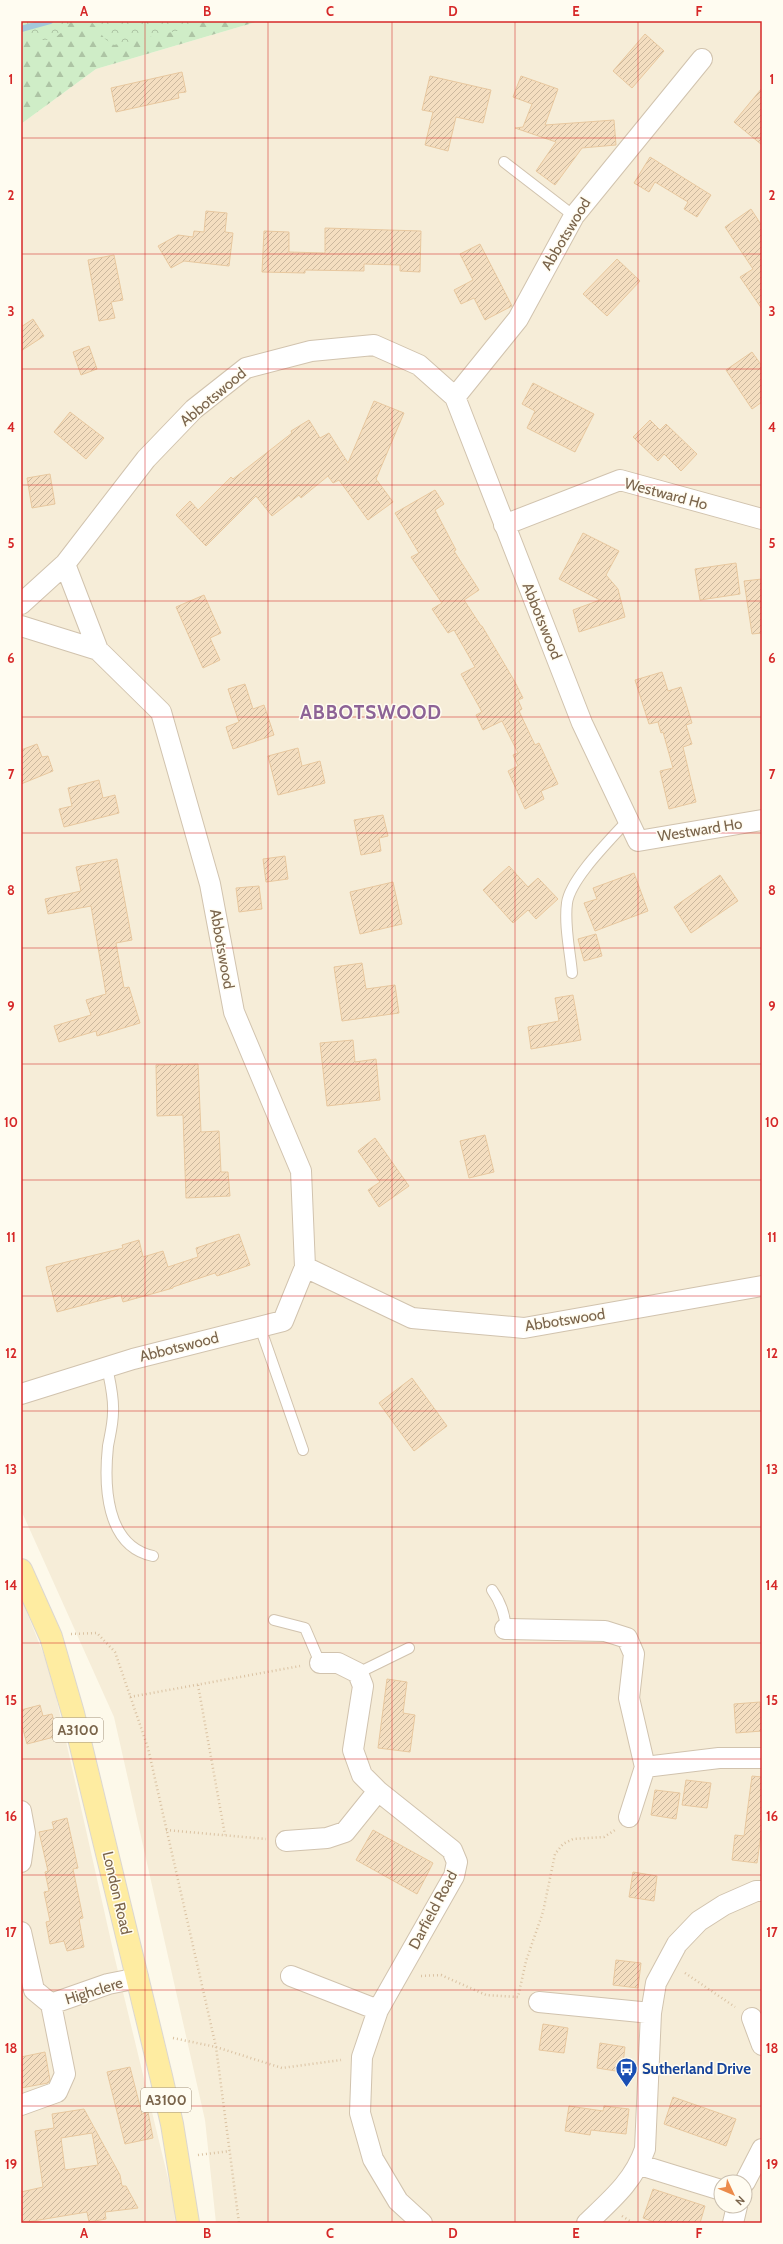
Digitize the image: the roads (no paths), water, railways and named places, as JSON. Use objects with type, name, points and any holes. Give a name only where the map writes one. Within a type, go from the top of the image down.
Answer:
[{"type":"main road","name":"London Road","points":[[21,1570],[51,1637],[74,1713],[150,2031],[178,2157],[188,2223]]},
{"type":"street","name":"Abbotswood","points":[[455,397],[518,319],[574,216],[702,59]]},
{"type":"street","name":"Abbotswood","points":[[21,604],[65,564],[146,459],[194,409],[246,368],[312,351],[374,345],[419,365],[455,397],[582,723],[638,841]]},
{"type":"street","name":"Westward Ho","points":[[504,525],[620,480],[762,519]]},
{"type":"street","name":"Abbotswood","points":[[21,1394],[107,1367],[283,1321],[305,1267],[301,1171],[234,1012],[210,884],[161,712],[98,650],[65,564]]},
{"type":"street","name":"Abbotswood","points":[[21,626],[98,650]]},
{"type":"street","name":"Westward Ho","points":[[638,841],[762,820]]},
{"type":"street","name":"Abbotswood","points":[[305,1267],[412,1318],[524,1328],[762,1286]]},
{"type":"street","points":[[505,1629],[605,1630],[627,1638],[634,1654],[630,1698],[645,1767],[629,1817]]},
{"type":"street","points":[[320,1663],[338,1663],[358,1673]]},
{"type":"street","name":"Darfield Road","points":[[358,1673],[363,1686],[352,1750],[362,1775],[378,1791],[452,1850],[457,1862],[454,1876],[400,1968],[378,2010],[362,2057],[360,2113],[373,2159],[398,2201],[422,2223]]},
{"type":"street","points":[[645,1767],[719,1758],[762,1758]]},
{"type":"street","points":[[286,1841],[327,1838],[345,1832],[378,1791]]},
{"type":"street","points":[[21,1811],[25,1833],[21,1862]]},
{"type":"street","points":[[587,2223],[627,2185],[640,2165],[645,2149],[651,2013],[656,1982],[677,1944],[699,1921],[724,1905],[756,1891],[762,1891]]},
{"type":"street","name":"Highclere","points":[[21,1932],[34,1990],[51,2004],[65,2074],[57,2092],[21,2105]]},
{"type":"street","points":[[290,1976],[378,2010]]},
{"type":"street","name":"Highclere","points":[[51,2004],[108,1984],[138,1978]]},
{"type":"street","points":[[539,2002],[651,2013]]},
{"type":"street","points":[[752,2018],[762,2045]]},
{"type":"street","points":[[749,2174],[762,2149]]},
{"type":"street","points":[[640,2165],[713,2188]]},
{"type":"lane","points":[[504,162],[574,216]]},
{"type":"lane","points":[[572,973],[566,917],[566,904],[571,888],[628,820]]},
{"type":"lane","points":[[260,1327],[303,1450]]},
{"type":"lane","points":[[107,1367],[113,1408],[107,1463],[110,1512],[124,1537],[139,1550],[153,1556]]},
{"type":"lane","points":[[492,1590],[500,1604],[506,1621],[505,1629]]},
{"type":"lane","points":[[274,1620],[305,1628],[320,1663]]},
{"type":"lane","points":[[358,1673],[409,1648]]},
{"type":"waterway","points":[[21,29],[50,21]]},
{"type":"place","name":"Sutherland Drive","points":[[627,2088]]},
{"type":"district","name":"ABBOTSWOOD","points":[[371,712]]}]
